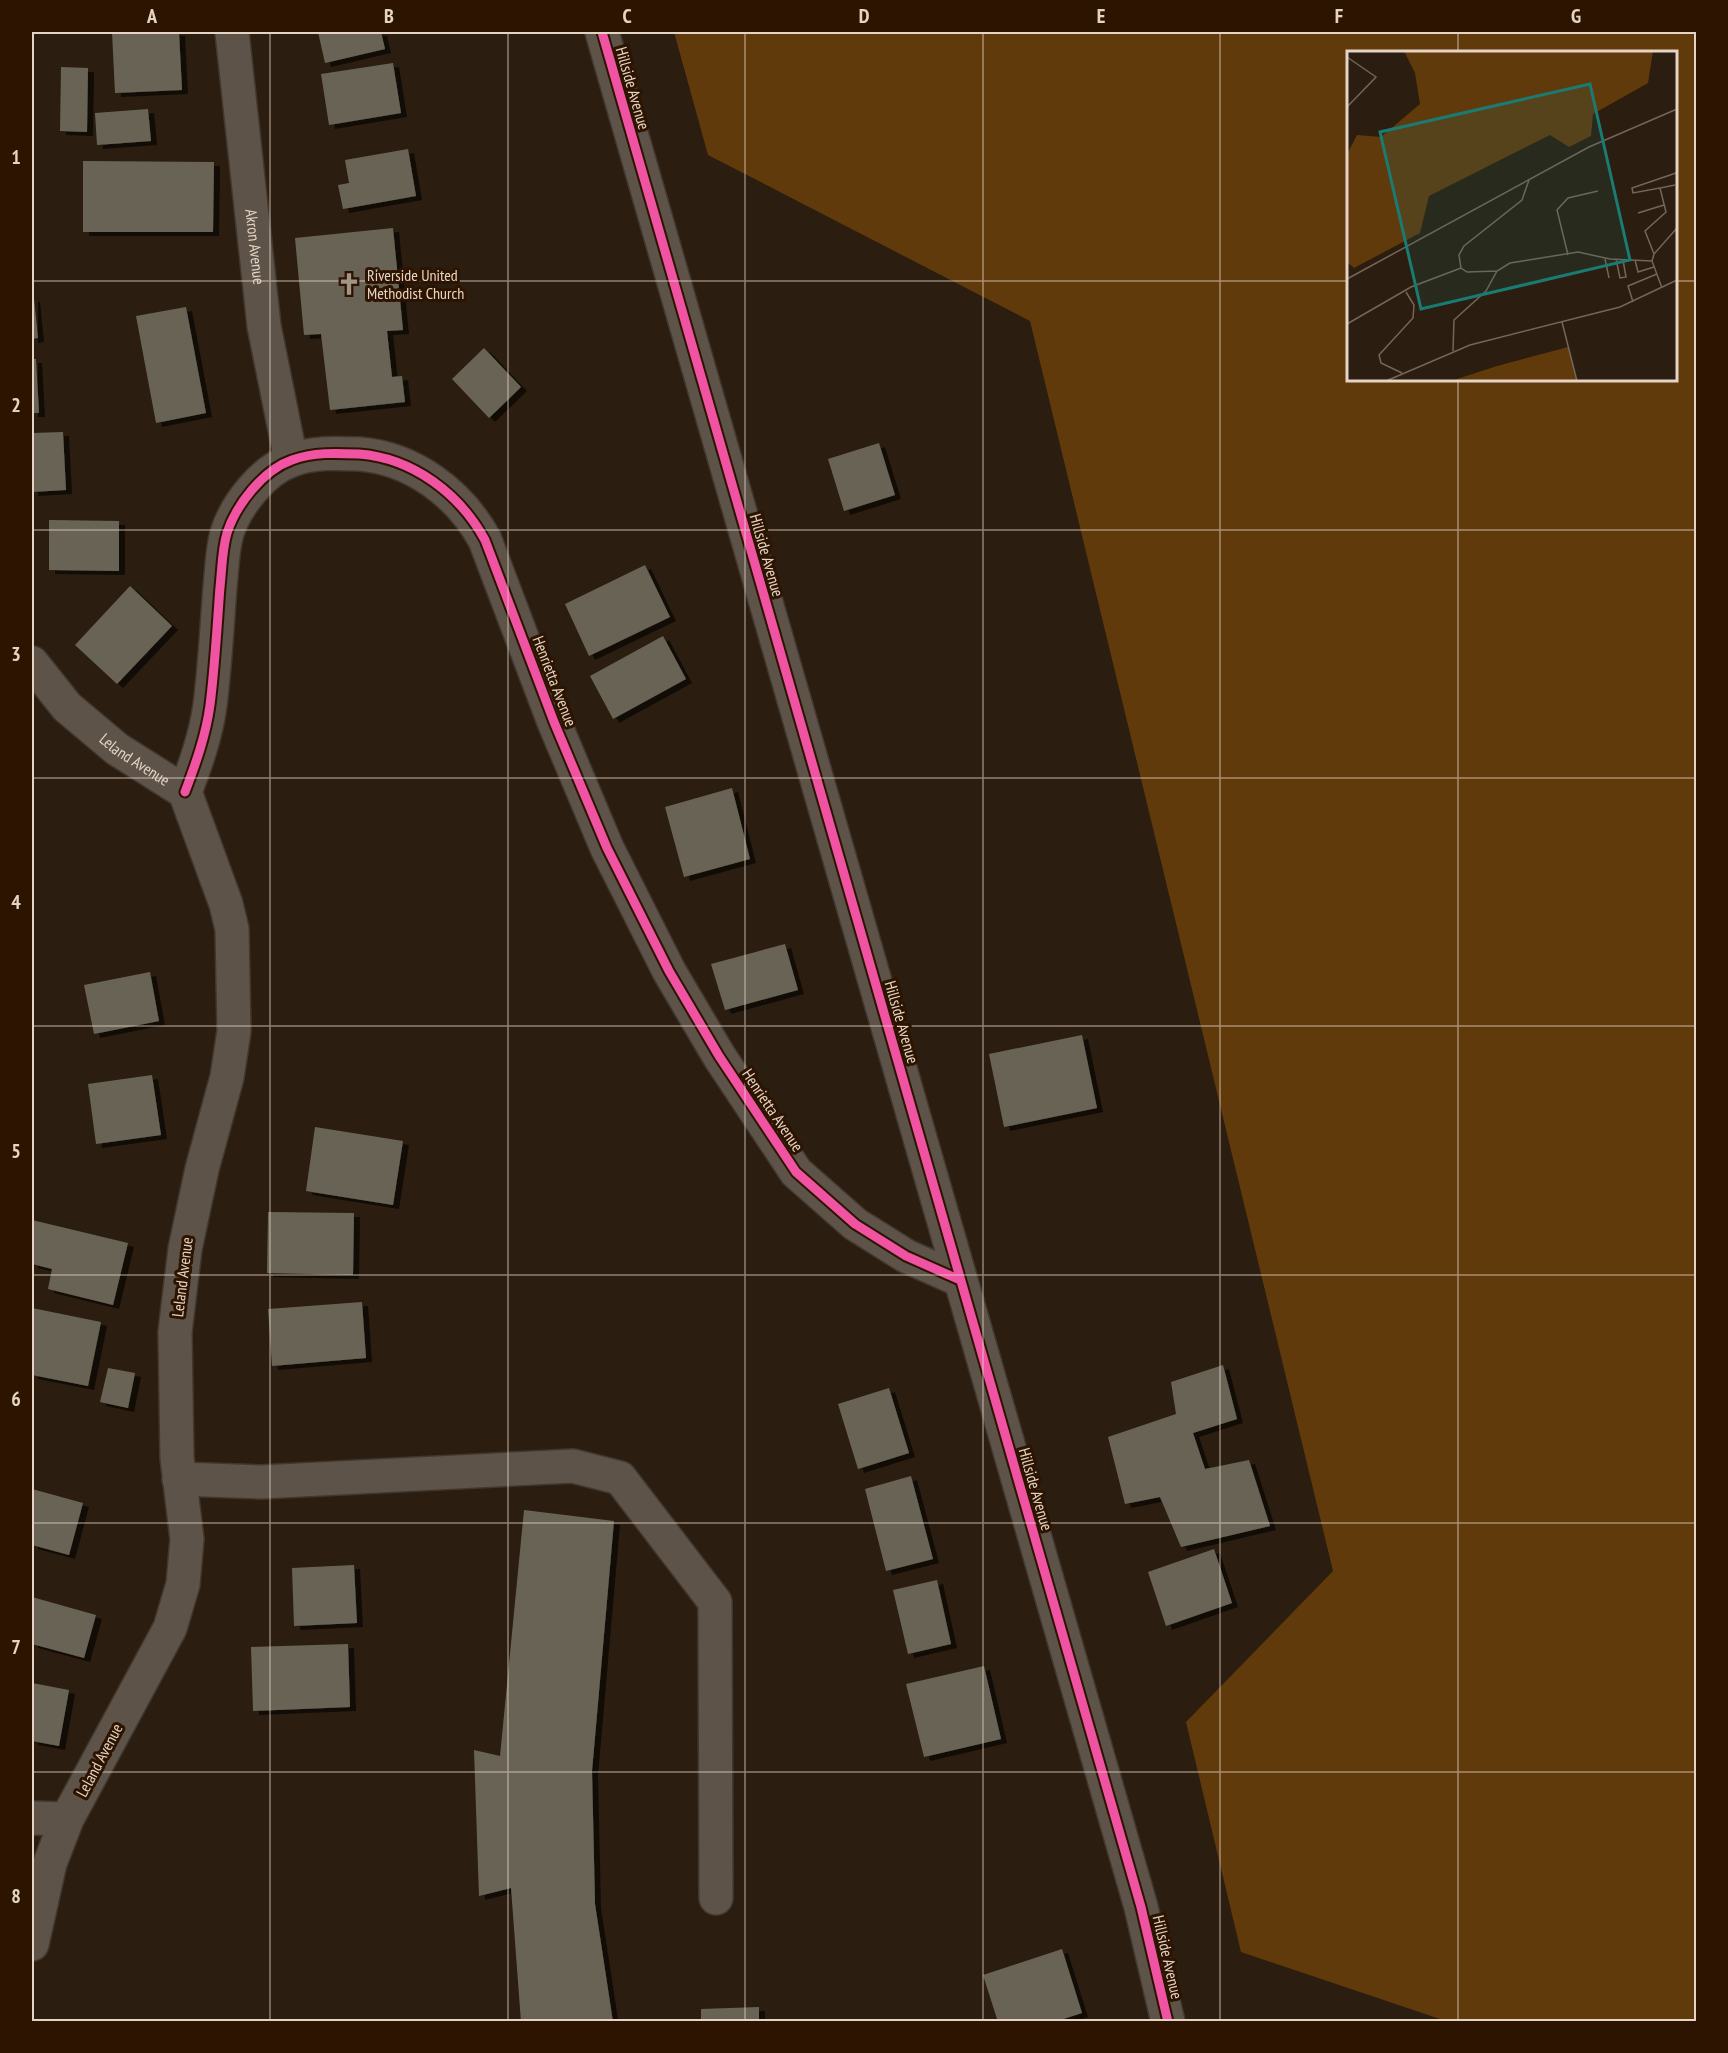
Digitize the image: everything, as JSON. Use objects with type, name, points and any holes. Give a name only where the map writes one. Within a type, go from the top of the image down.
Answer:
[{"type":"street","name":"Akron Avenue","points":[[232,32],[264,326],[291,460]]},
{"type":"street","name":"Hillside Avenue","points":[[602,32],[1141,1907],[1168,2022]]},
{"type":"street","name":"Henrietta Avenue","points":[[185,792],[201,750],[210,706],[223,558],[227,533],[241,503],[263,478],[291,460],[331,452],[373,455],[412,468],[447,491],[475,522],[485,540],[554,722],[607,848],[669,971],[718,1056],[796,1172],[855,1224],[906,1256],[960,1280]]},
{"type":"street","name":"Leland Avenue","points":[[32,663],[67,706],[117,749],[185,792],[226,904],[232,929],[234,1031],[226,1077],[184,1249],[176,1332],[177,1458],[187,1539],[183,1584],[170,1628],[67,1819],[50,1863],[33,1931]]},
{"type":"street","points":[[179,1479],[261,1482],[573,1466],[620,1478],[715,1602],[716,1898]]},
{"type":"street","points":[[32,1818],[67,1819]]},
{"type":"shaded area","points":[[674,32],[1694,32],[1696,37],[1696,2021],[1441,2021],[1241,1952],[1186,1722],[1333,1571],[1030,321],[708,155]]},
{"type":"building","points":[[112,32],[179,32],[182,90],[115,93]]},
{"type":"building","points":[[318,32],[381,32],[385,49],[325,63]]},
{"type":"building","points":[[393,63],[401,113],[329,125],[321,74]]},
{"type":"building","points":[[61,67],[88,68],[87,132],[60,131]]},
{"type":"building","points":[[148,109],[151,141],[97,145],[95,113]]},
{"type":"building","points":[[408,149],[416,196],[343,209],[338,185],[349,183],[345,160]]},
{"type":"building","points":[[83,161],[214,162],[213,232],[83,232]]},
{"type":"building","name":"Riverside United Methodist Church","points":[[393,228],[403,330],[387,331],[392,377],[402,376],[405,402],[330,410],[321,334],[304,335],[295,238]]},
{"type":"building","points":[[32,298],[34,298],[38,338],[32,339]]},
{"type":"building","points":[[186,307],[206,413],[156,423],[136,316]]},
{"type":"building","points":[[484,348],[521,387],[489,418],[452,379]]},
{"type":"building","points":[[32,359],[36,359],[39,413],[32,413]]},
{"type":"building","points":[[63,432],[66,490],[32,492],[32,433]]},
{"type":"building","points":[[879,443],[895,495],[844,511],[828,459]]},
{"type":"building","points":[[49,520],[119,521],[119,571],[49,570]]},
{"type":"building","points":[[645,565],[670,617],[589,656],[565,604]]},
{"type":"building","points":[[130,586],[172,626],[117,684],[75,645]]},
{"type":"building","points":[[663,636],[686,679],[613,719],[590,676]]},
{"type":"building","points":[[732,788],[750,859],[684,877],[665,807]]},
{"type":"building","points":[[785,944],[798,990],[725,1010],[711,964]]},
{"type":"building","points":[[150,972],[159,1021],[94,1034],[84,985]]},
{"type":"building","points":[[1082,1035],[1097,1108],[1004,1127],[989,1054]]},
{"type":"building","points":[[152,1075],[161,1135],[96,1144],[88,1084]]},
{"type":"building","points":[[315,1127],[403,1141],[393,1205],[306,1191]]},
{"type":"building","points":[[268,1212],[354,1213],[353,1275],[267,1273]]},
{"type":"building","points":[[32,1220],[128,1243],[113,1305],[48,1289],[52,1269],[32,1264]]},
{"type":"building","points":[[362,1302],[366,1358],[272,1366],[268,1309]]},
{"type":"building","points":[[32,1308],[101,1322],[88,1386],[32,1375]]},
{"type":"building","points":[[1223,1365],[1237,1419],[1193,1433],[1205,1469],[1249,1460],[1270,1526],[1181,1547],[1160,1497],[1125,1504],[1108,1437],[1176,1414],[1171,1382]]},
{"type":"building","points":[[108,1368],[135,1373],[128,1408],[100,1402]]},
{"type":"building","points":[[889,1388],[909,1453],[858,1469],[838,1404]]},
{"type":"building","points":[[911,1476],[933,1559],[886,1571],[865,1489]]},
{"type":"building","points":[[32,1489],[83,1503],[69,1555],[32,1545]]},
{"type":"building","points":[[524,1510],[614,1521],[592,1771],[595,1904],[613,2022],[521,2022],[511,1888],[479,1896],[474,1750],[500,1756]]},
{"type":"building","points":[[1214,1549],[1232,1603],[1166,1626],[1148,1572]]},
{"type":"building","points":[[354,1565],[357,1623],[294,1626],[292,1568]]},
{"type":"building","points":[[937,1580],[951,1644],[908,1654],[893,1590]]},
{"type":"building","points":[[32,1597],[96,1615],[84,1658],[32,1644]]},
{"type":"building","points":[[348,1644],[350,1707],[253,1711],[251,1647]]},
{"type":"building","points":[[984,1666],[1001,1739],[924,1757],[906,1684]]},
{"type":"building","points":[[32,1683],[69,1690],[59,1746],[32,1741]]},
{"type":"building","points":[[1062,1949],[1082,2013],[1054,2022],[998,2022],[983,1975]]},
{"type":"building","points":[[759,2007],[759,2022],[701,2022],[701,2009]]},
{"type":"cycle path","points":[[602,32],[1141,1907],[1168,2022]]},
{"type":"cycle path","points":[[185,792],[200,749],[208,716],[225,539],[231,522],[244,500],[261,480],[281,465],[300,457],[325,454],[359,454],[379,457],[398,463],[433,481],[462,508],[475,523],[485,540],[554,722],[607,848],[669,971],[719,1056],[796,1172],[855,1224],[906,1256],[960,1280]]},
{"type":"place","name":"Riverside United Methodist Church","points":[[349,284]]}]
